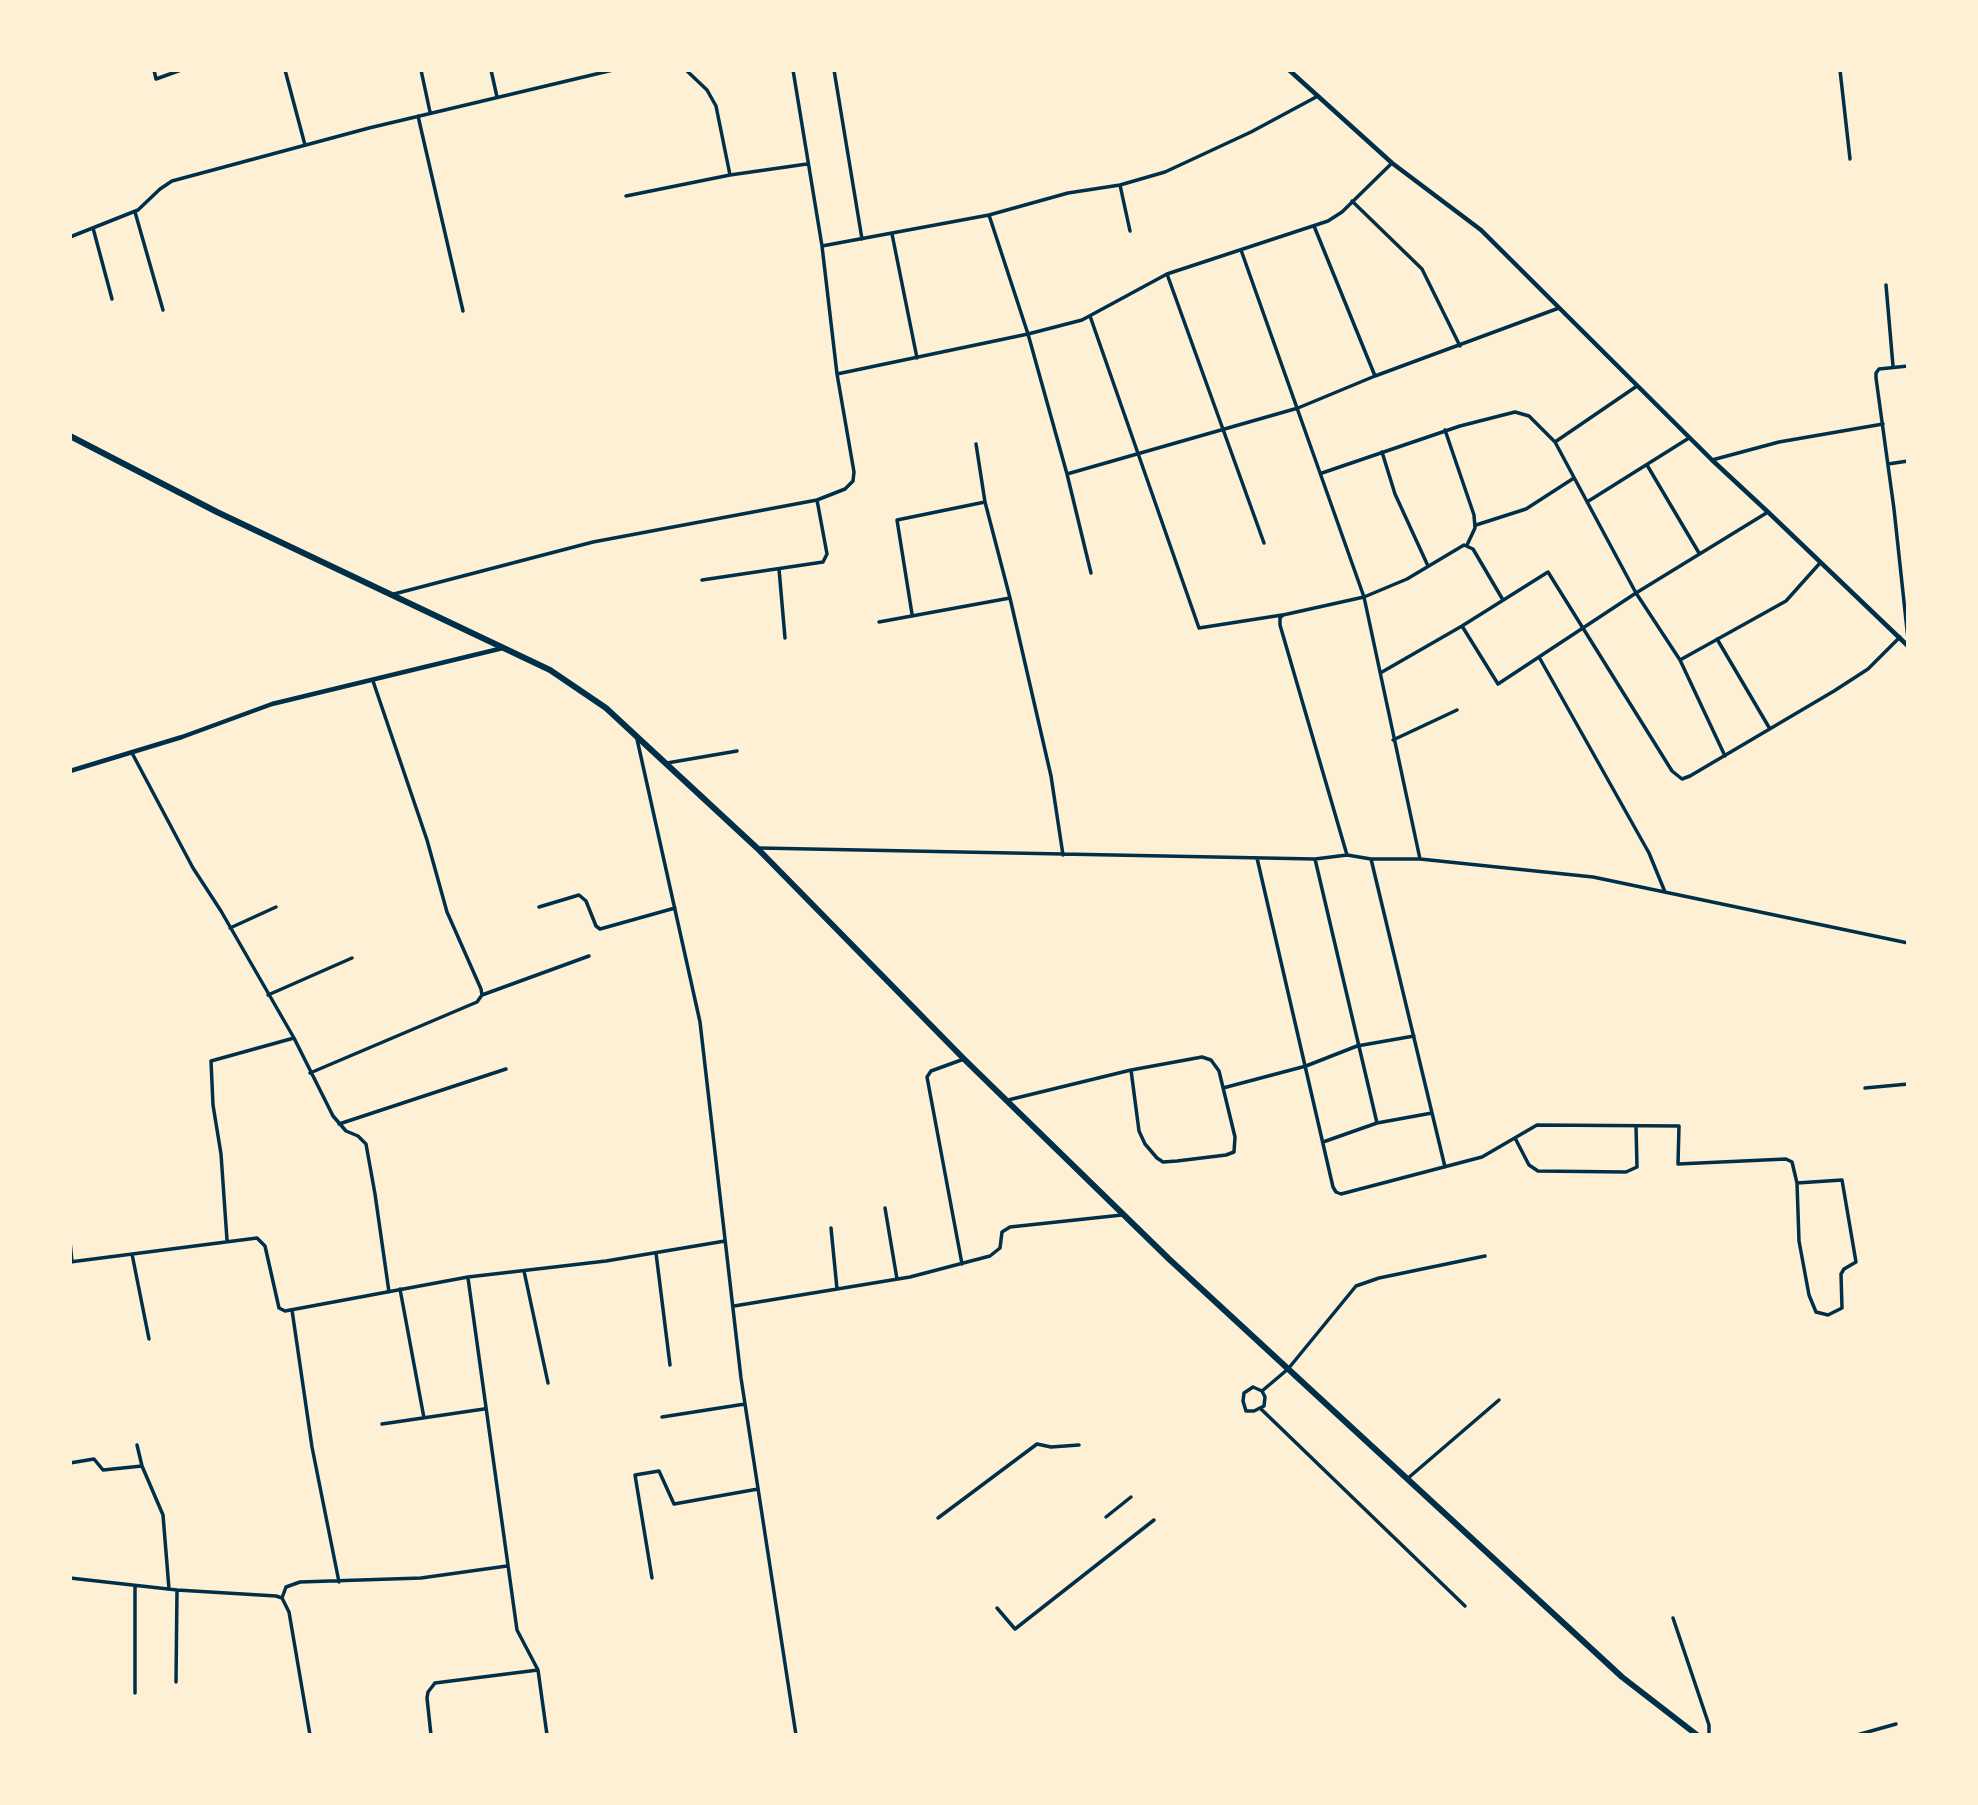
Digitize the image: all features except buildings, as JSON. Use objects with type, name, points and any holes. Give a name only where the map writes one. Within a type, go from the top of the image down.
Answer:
[{"type":"main road","points":[[70,436],[217,512],[550,670],[606,708],[757,848],[964,1059],[1124,1215],[1622,1677],[1697,1735]]},
{"type":"street","points":[[154,70],[156,79],[181,70]]},
{"type":"street","points":[[285,70],[305,145]]},
{"type":"street","points":[[421,70],[430,113]]},
{"type":"street","points":[[491,70],[497,97]]},
{"type":"street","points":[[586,70],[587,77]]},
{"type":"street","points":[[70,237],[135,212],[172,181],[418,116],[613,70]]},
{"type":"street","points":[[685,70],[707,90],[716,106],[730,175]]},
{"type":"street","points":[[391,594],[593,542],[817,500],[848,486],[854,477],[793,70]]},
{"type":"street","points":[[834,70],[862,239]]},
{"type":"street","points":[[1289,70],[1392,163],[1481,230],[1689,438],[1908,646]]},
{"type":"street","points":[[1840,70],[1850,159]]},
{"type":"street","points":[[821,246],[989,215],[1068,193],[1120,185],[1165,172],[1251,132],[1318,96]]},
{"type":"street","points":[[418,116],[463,311]]},
{"type":"street","points":[[837,374],[1082,320],[1167,274],[1328,221],[1342,212],[1392,163]]},
{"type":"street","points":[[626,196],[730,175],[807,164]]},
{"type":"street","points":[[1120,185],[1130,231]]},
{"type":"street","points":[[1352,201],[1422,268],[1460,346]]},
{"type":"street","points":[[135,212],[163,310]]},
{"type":"street","points":[[989,215],[1028,334],[1091,573]]},
{"type":"street","points":[[1314,226],[1375,376]]},
{"type":"street","points":[[93,228],[112,299]]},
{"type":"street","points":[[892,234],[917,358]]},
{"type":"street","points":[[1241,250],[1364,597],[1420,859]]},
{"type":"street","points":[[1167,274],[1264,543]]},
{"type":"street","points":[[1886,285],[1894,366]]},
{"type":"street","points":[[1067,474],[1298,408],[1375,376],[1559,308]]},
{"type":"street","points":[[1090,316],[1199,628],[1289,614],[1364,597],[1407,579],[1460,546],[1467,545],[1473,549],[1503,600]]},
{"type":"street","points":[[1908,366],[1879,369],[1876,373],[1908,639]]},
{"type":"street","points":[[1555,442],[1637,386]]},
{"type":"street","points":[[1322,473],[1445,430],[1522,412],[1529,416],[1555,442],[1636,593],[1680,660],[1725,756]]},
{"type":"street","points":[[1712,460],[1779,442],[1883,424]]},
{"type":"street","points":[[1445,430],[1474,515],[1475,526],[1467,545]]},
{"type":"street","points":[[1587,502],[1689,438]]},
{"type":"street","points":[[976,444],[985,502],[1051,776],[1063,855]]},
{"type":"street","points":[[1382,452],[1395,494],[1428,566]]},
{"type":"street","points":[[1888,464],[1908,461]]},
{"type":"street","points":[[1647,465],[1699,554]]},
{"type":"street","points":[[1475,526],[1526,509],[1574,478]]},
{"type":"street","points":[[702,580],[820,564],[827,558],[817,500]]},
{"type":"street","points":[[912,614],[897,520],[985,502]]},
{"type":"street","points":[[1462,626],[1497,684],[1636,593],[1769,512]]},
{"type":"street","points":[[1680,660],[1786,601],[1820,563]]},
{"type":"street","points":[[779,569],[785,638]]},
{"type":"street","points":[[1382,672],[1548,572],[1675,775],[1685,779],[1868,669],[1900,637]]},
{"type":"street","points":[[879,622],[1010,598]]},
{"type":"street","points":[[1289,614],[1280,618],[1280,625],[1347,855]]},
{"type":"street","points":[[1717,639],[1770,729]]},
{"type":"street","points":[[70,771],[182,737],[272,704],[505,648]]},
{"type":"street","points":[[1539,657],[1649,853],[1665,892]]},
{"type":"street","points":[[373,681],[427,840],[447,912],[482,995]]},
{"type":"street","points":[[1393,740],[1457,710]]},
{"type":"street","points":[[636,736],[700,1022],[745,1404],[796,1735]]},
{"type":"street","points":[[667,763],[737,751]]},
{"type":"street","points":[[131,753],[193,867],[294,1038],[332,1116],[366,1144],[389,1292]]},
{"type":"street","points":[[757,848],[1315,859],[1347,855],[1371,859],[1420,859],[1594,877],[1908,943]]},
{"type":"street","points":[[1257,858],[1333,1187],[1341,1194],[1482,1157],[1537,1125],[1679,1126],[1678,1164],[1788,1159],[1792,1162],[1797,1183],[1799,1241],[1809,1295],[1816,1311],[1828,1315],[1842,1308],[1842,1272],[1856,1262],[1842,1180],[1797,1183]]},
{"type":"street","points":[[1315,859],[1377,1123]]},
{"type":"street","points":[[1371,859],[1445,1167]]},
{"type":"street","points":[[539,907],[579,895],[586,901],[596,926],[600,929],[675,908]]},
{"type":"street","points":[[230,928],[276,907]]},
{"type":"street","points":[[310,1073],[477,1002],[482,995],[589,956]]},
{"type":"street","points":[[268,995],[352,958]]},
{"type":"street","points":[[1223,1088],[1306,1066],[1357,1046],[1414,1036]]},
{"type":"street","points":[[227,1240],[211,1060],[294,1038]]},
{"type":"street","points":[[1006,1100],[1131,1070],[1202,1058],[1211,1060],[1219,1071],[1235,1137],[1234,1152],[1163,1162],[1145,1144],[1139,1131],[1131,1070]]},
{"type":"street","points":[[962,1264],[927,1077],[930,1072],[964,1059]]},
{"type":"street","points":[[339,1124],[506,1069]]},
{"type":"street","points":[[1865,1088],[1908,1084]]},
{"type":"street","points":[[1323,1142],[1377,1123],[1432,1113]]},
{"type":"street","points":[[1515,1137],[1529,1165],[1538,1171],[1626,1172],[1637,1167],[1636,1126]]},
{"type":"street","points":[[885,1208],[897,1279]]},
{"type":"street","points":[[733,1306],[897,1279],[962,1264],[996,1253],[1000,1248],[1002,1232],[1010,1227],[1124,1215]]},
{"type":"street","points":[[831,1228],[837,1289]]},
{"type":"street","points":[[70,1241],[71,1262],[252,1237],[261,1240],[265,1246],[281,1311],[468,1278],[725,1241]]},
{"type":"street","points":[[656,1253],[670,1365]]},
{"type":"street","points":[[132,1254],[149,1339]]},
{"type":"street","points":[[1262,1391],[1288,1369],[1356,1286],[1379,1278],[1485,1256]]},
{"type":"street","points":[[524,1271],[548,1383]]},
{"type":"street","points":[[468,1278],[517,1630],[538,1670],[547,1735]]},
{"type":"street","points":[[400,1289],[424,1418]]},
{"type":"street","points":[[292,1310],[312,1447],[339,1582]]},
{"type":"street","points":[[1262,1391],[1252,1387],[1246,1389],[1243,1401],[1246,1410],[1261,1409],[1465,1606]]},
{"type":"street","points":[[1261,1409],[1265,1402],[1262,1391]]},
{"type":"street","points":[[1407,1479],[1499,1401]]},
{"type":"street","points":[[662,1417],[745,1404]]},
{"type":"street","points":[[382,1424],[485,1409]]},
{"type":"street","points":[[938,1518],[1037,1444],[1051,1447],[1079,1445]]},
{"type":"street","points":[[137,1445],[142,1466],[163,1515],[169,1590]]},
{"type":"street","points":[[70,1463],[94,1459],[103,1470],[142,1466]]},
{"type":"street","points":[[652,1578],[635,1475],[659,1471],[674,1504],[758,1489]]},
{"type":"street","points":[[1106,1517],[1131,1497]]},
{"type":"street","points":[[997,1608],[1015,1629],[1154,1520]]},
{"type":"street","points":[[282,1598],[286,1587],[292,1584],[421,1578],[507,1566]]},
{"type":"street","points":[[70,1578],[169,1590],[282,1598],[289,1612],[310,1735]]},
{"type":"street","points":[[135,1586],[135,1693]]},
{"type":"street","points":[[176,1682],[177,1590]]},
{"type":"street","points":[[1673,1618],[1709,1725],[1709,1735]]},
{"type":"street","points":[[431,1735],[427,1698],[428,1692],[435,1684],[538,1670]]},
{"type":"street","points":[[1857,1735],[1896,1724]]}]
